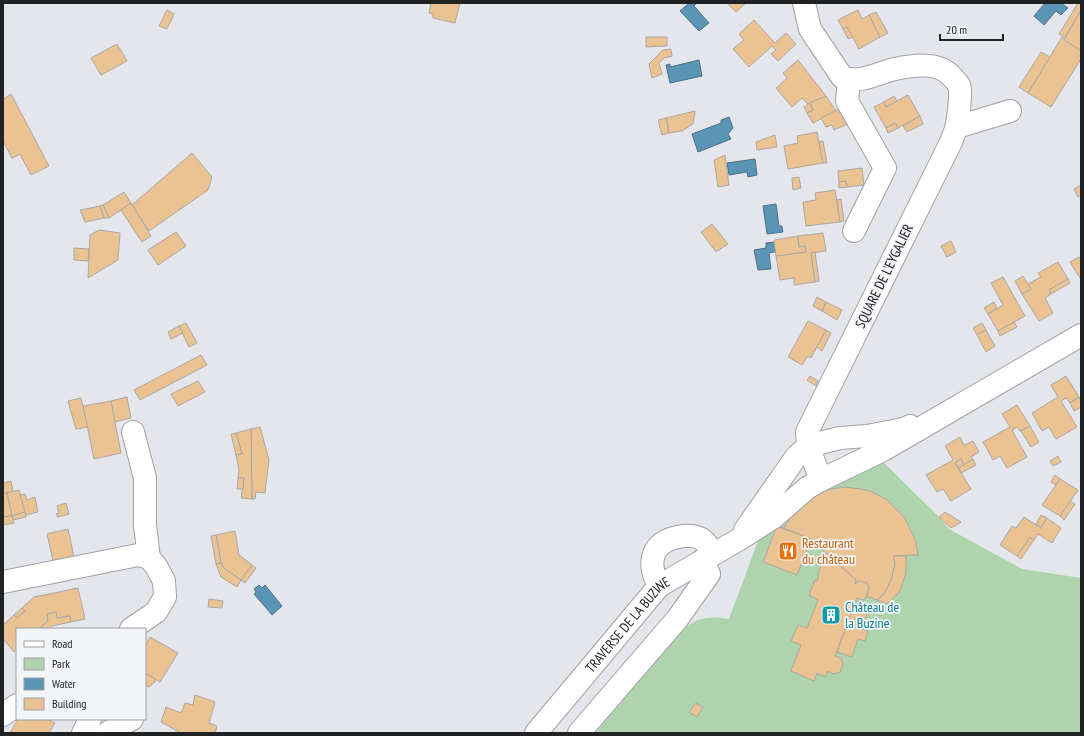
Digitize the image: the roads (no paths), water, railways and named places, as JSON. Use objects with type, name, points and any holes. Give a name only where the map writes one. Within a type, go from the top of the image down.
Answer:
[{"type":"street","points":[[804,3],[810,29],[842,78],[849,80],[847,101],[885,168],[854,231]]},
{"type":"street","name":"SQUARE DE L'EYGALIER","points":[[802,451],[807,432],[947,149],[956,127],[959,105],[944,85],[932,74],[918,66],[895,69],[864,80],[849,80]]},
{"type":"street","points":[[956,127],[1010,111]]},
{"type":"street","name":"TRAVERSE DE LA BUZINE","points":[[536,733],[659,586],[738,540],[774,517],[814,484],[883,450],[1081,336]]},
{"type":"street","name":"TRAVERSE DE LA BUZINE","points":[[738,540],[802,451],[840,438],[867,436],[903,429],[952,410]]},
{"type":"street","points":[[133,432],[145,478],[145,525],[149,558]]},
{"type":"street","points":[[802,451],[814,484]]},
{"type":"street","points":[[579,733],[678,618],[709,574],[705,541],[693,536],[682,536],[670,539],[657,549],[653,561],[653,573],[659,586]]},
{"type":"street","points":[[3,582],[138,555],[149,558],[156,566],[164,581],[165,597],[156,612],[132,628]]},
{"type":"street","points":[[3,715],[16,706]]},
{"type":"street","points":[[83,733],[90,720]]},
{"type":"street","points":[[107,733],[130,720]]},
{"type":"water","points":[[689,3],[696,4],[694,6],[709,23],[699,31],[680,11]]},
{"type":"water","points":[[1045,3],[1061,3],[1068,8],[1061,15],[1056,11],[1044,25],[1034,16]]},
{"type":"water","points":[[699,60],[702,76],[670,83],[666,65],[670,64],[670,67]]},
{"type":"water","points":[[729,117],[733,128],[728,134],[731,139],[698,152],[692,134],[721,123],[721,120]]},
{"type":"water","points":[[755,159],[757,175],[748,177],[747,172],[729,175],[727,163]]},
{"type":"water","points":[[776,204],[779,226],[782,226],[783,232],[767,234],[763,206]]},
{"type":"water","points":[[783,241],[785,250],[769,253],[771,269],[758,270],[754,250],[766,248],[766,243]]},
{"type":"water","points":[[259,585],[262,588],[265,585],[282,606],[272,615],[254,594],[256,592],[254,589]]},
{"type":"place","name":"Restaurant du château","points":[[788,551]]},
{"type":"place","name":"Château de la Buzine","points":[[831,615]]}]
